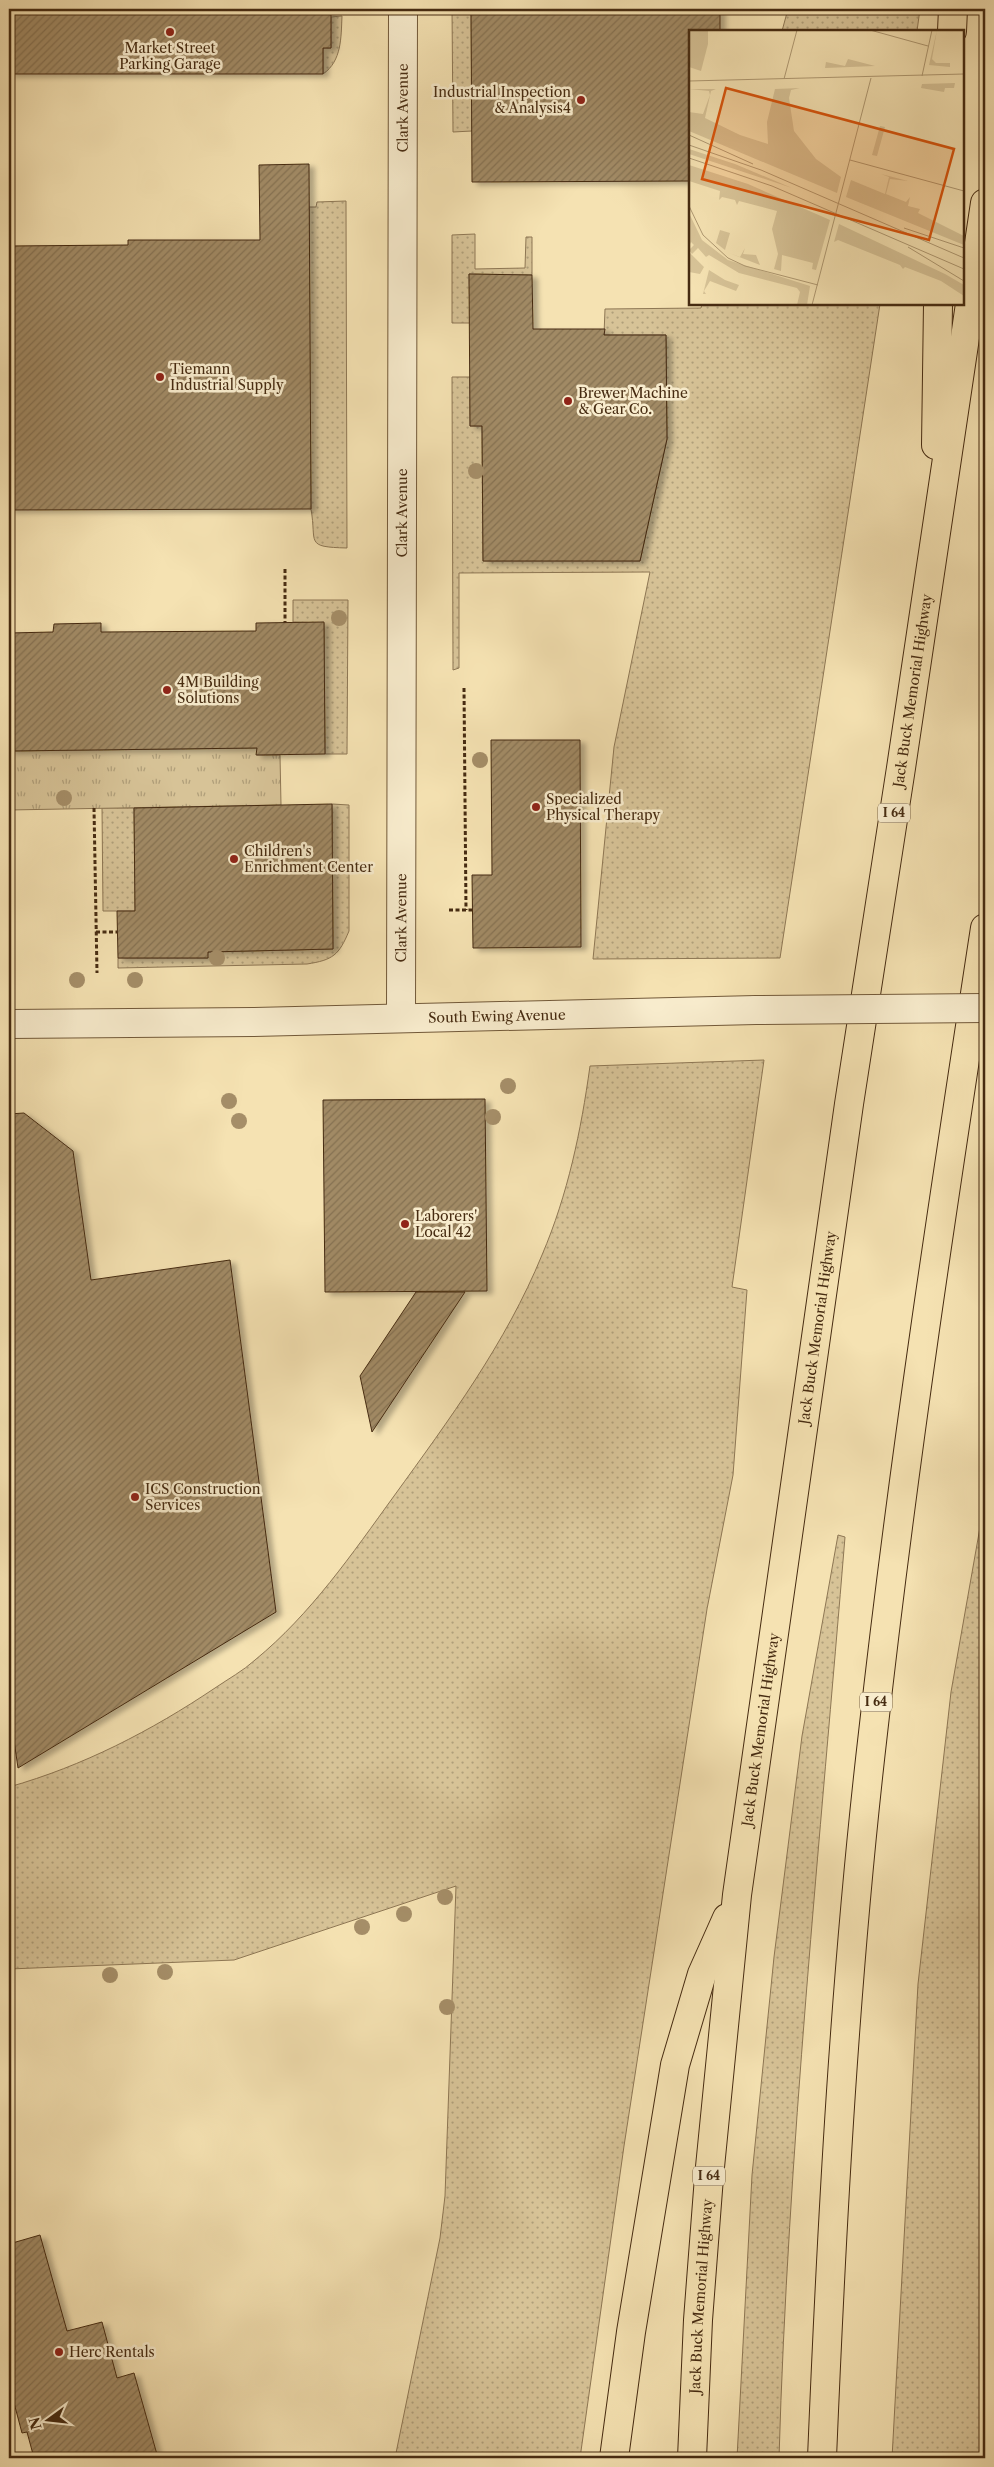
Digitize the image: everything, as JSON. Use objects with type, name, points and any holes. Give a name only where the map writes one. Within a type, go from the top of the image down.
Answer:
[{"type":"highway","points":[[952,30],[953,9]]},
{"type":"highway","name":"Jack Buck Memorial Highway","points":[[692,2458],[698,2320],[708,2177],[736,1896],[849,1104],[985,203]]},
{"type":"highway","points":[[938,305],[935,395],[938,522]]},
{"type":"highway","name":"I 64","points":[[822,2458],[841,2086],[872,1742],[924,1336],[985,928]]},
{"type":"highway","points":[[614,2458],[631,2332],[675,2065],[702,1974],[736,1896]]},
{"type":"street","name":"Clark Avenue","points":[[401,1018],[403,9]]},
{"type":"street","name":"South Ewing Avenue","points":[[9,1024],[756,1010],[985,1008]]},
{"type":"path","points":[[285,569],[285,623]]},
{"type":"path","points":[[464,688],[466,910]]},
{"type":"path","points":[[94,808],[97,973]]},
{"type":"path","points":[[448,910],[472,910]]},
{"type":"path","points":[[96,932],[118,932]]},
{"type":"green space","points":[[452,9],[471,9],[472,131],[453,132]]},
{"type":"green space","points":[[788,9],[920,9],[917,30],[782,30]]},
{"type":"green space","points":[[342,16],[341,40],[337,55],[329,69],[323,74],[323,48],[331,48],[331,17]]},
{"type":"green space","points":[[346,201],[347,548],[318,544],[314,536],[311,509],[309,207],[316,207],[317,202]]},
{"type":"green space","points":[[475,234],[475,269],[525,268],[526,237],[532,237],[532,275],[469,274],[470,323],[452,323],[452,235]]},
{"type":"green space","points":[[702,305],[880,305],[780,958],[593,959],[614,747],[650,572],[459,573],[459,668],[453,670],[452,377],[470,377],[470,426],[482,426],[483,561],[640,561],[667,439],[666,335],[604,335],[605,309],[701,308]]},
{"type":"green space","points":[[293,600],[348,600],[347,754],[325,754],[324,623],[293,622]]},
{"type":"green space","points":[[257,748],[257,755],[280,755],[281,805],[9,810],[9,751]]},
{"type":"green space","points":[[332,804],[349,805],[349,931],[342,946],[334,955],[323,961],[307,964],[118,968],[118,958],[207,958],[208,952],[333,949]]},
{"type":"green space","points":[[102,808],[134,808],[135,911],[103,911]]},
{"type":"green space","points":[[764,1060],[732,1287],[747,1290],[733,1475],[707,1609],[624,2146],[580,2458],[395,2458],[440,2238],[445,2196],[456,1886],[234,1960],[9,1969],[9,1787],[90,1758],[141,1733],[191,1704],[255,1660],[294,1623],[330,1582],[456,1410],[494,1350],[528,1288],[551,1232],[566,1186],[578,1138],[590,1066]]},
{"type":"green space","points":[[985,1499],[985,2458],[892,2458],[918,1984],[951,1692]]},
{"type":"green space","points":[[838,1535],[845,1537],[797,2112],[783,2343],[779,2458],[737,2458],[752,2175],[774,1957],[802,1736]]},
{"type":"building","name":"Market Street Parking Garage","points":[[9,9],[331,9],[331,48],[323,48],[323,74],[9,74]]},
{"type":"building","name":"Industrial Inspection & Analysis4","points":[[471,9],[720,9],[720,30],[689,30],[689,181],[472,182]]},
{"type":"building","name":"Tiemann Industrial Supply","points":[[309,164],[311,509],[9,510],[9,246],[128,245],[128,240],[260,240],[259,165]]},
{"type":"building","name":"Brewer Machine & Gear Co.","points":[[469,274],[532,275],[533,329],[605,329],[604,335],[666,335],[667,439],[640,561],[483,561],[482,426],[470,426]]},
{"type":"building","name":"4M Building Solutions","points":[[324,622],[325,754],[256,755],[257,748],[9,751],[9,633],[53,632],[54,624],[101,623],[101,632],[256,631],[256,623]]},
{"type":"building","name":"Specialized Physical Therapy","points":[[491,740],[580,740],[581,947],[473,948],[472,875],[492,875]]},
{"type":"building","name":"Children's Enrichment Center","points":[[332,804],[333,949],[208,952],[208,958],[118,958],[117,911],[135,911],[134,808]]},
{"type":"building","name":"Laborers' Local 42","points":[[485,1099],[487,1291],[325,1292],[323,1100]]},
{"type":"building","name":"ICS Construction Services","points":[[24,1113],[73,1151],[91,1280],[230,1260],[276,1612],[18,1768],[9,1706],[9,1114]]},
{"type":"building","points":[[416,1292],[465,1292],[372,1432],[360,1376]]},
{"type":"building","name":"Herc Rentals","points":[[40,2235],[67,2331],[102,2322],[117,2378],[134,2373],[158,2458],[34,2458],[27,2432],[22,2433],[9,2384],[9,2244]]},
{"type":"place","name":"Market Street Parking Garage","points":[[170,32]]},
{"type":"place","name":"Industrial Inspection & Analysis4","points":[[581,100]]},
{"type":"place","name":"Tiemann Industrial Supply","points":[[160,377]]},
{"type":"place","name":"Brewer Machine & Gear Co.","points":[[568,401]]},
{"type":"place","name":"4M Building Solutions","points":[[167,690]]},
{"type":"place","name":"Specialized Physical Therapy","points":[[536,807]]},
{"type":"place","name":"Children's Enrichment Center","points":[[234,859]]},
{"type":"place","name":"Laborers' Local 42","points":[[405,1224]]},
{"type":"place","name":"ICS Construction Services","points":[[135,1497]]},
{"type":"place","name":"Herc Rentals","points":[[59,2352]]}]
